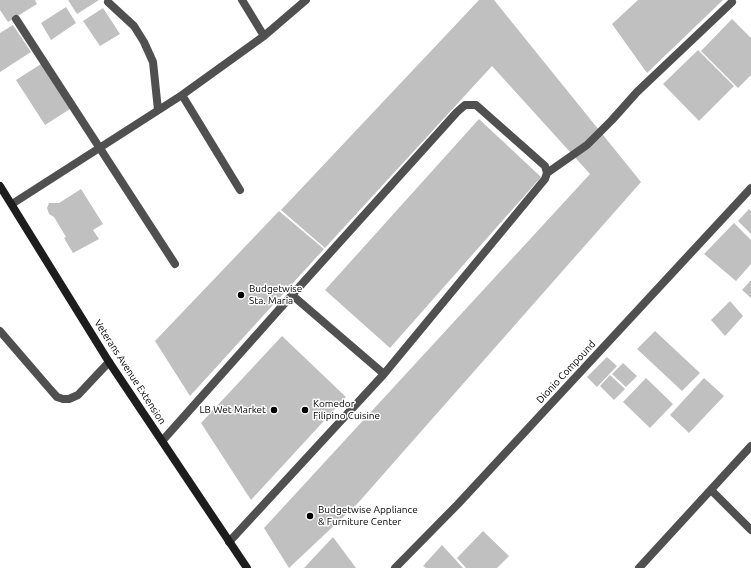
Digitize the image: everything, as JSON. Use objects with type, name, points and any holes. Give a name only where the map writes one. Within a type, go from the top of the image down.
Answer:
[{"type":"main road","name":"Veterans Avenue Extension","points":[[0,186],[109,362],[163,440],[247,568]]},
{"type":"street","points":[[242,0],[264,36]]},
{"type":"street","points":[[12,204],[182,95],[264,36],[306,0]]},
{"type":"street","points":[[108,2],[134,26],[144,42],[153,62],[158,110]]},
{"type":"street","points":[[229,542],[384,374],[548,173],[586,145],[612,120],[637,92],[732,2]]},
{"type":"street","points":[[16,19],[101,146],[175,264]]},
{"type":"street","points":[[182,95],[240,190]]},
{"type":"street","points":[[163,440],[457,112],[466,104],[476,105],[545,166],[548,173]]},
{"type":"street","name":"Dionio Compound","points":[[395,568],[458,504],[751,188]]},
{"type":"street","points":[[292,295],[384,374]]},
{"type":"street","points":[[0,331],[57,397],[63,399],[69,399],[78,395],[109,362]]},
{"type":"street","points":[[639,568],[751,446]]},
{"type":"street","points":[[710,490],[751,530]]},
{"type":"building","points":[[0,0],[35,0],[37,4],[8,22],[0,10]]},
{"type":"building","points":[[68,0],[99,0],[77,14]]},
{"type":"building","points":[[479,0],[494,0],[641,182],[358,503],[289,568],[264,528],[590,174],[492,66],[325,248],[281,210]]},
{"type":"building","points":[[638,0],[723,0],[647,73],[612,24]]},
{"type":"building","points":[[66,7],[76,23],[51,40],[41,23]]},
{"type":"building","points":[[103,8],[120,34],[100,46],[83,21]]},
{"type":"building","points":[[732,19],[751,38],[751,75],[738,88],[701,51]]},
{"type":"building","points":[[13,25],[31,52],[0,72],[0,33]]},
{"type":"building","points":[[698,50],[734,86],[699,121],[663,84]]},
{"type":"building","points":[[41,64],[70,109],[45,125],[16,80]]},
{"type":"building","points":[[479,119],[541,177],[390,348],[325,290]]},
{"type":"building","points":[[81,189],[103,224],[93,230],[99,239],[73,253],[64,238],[66,237],[54,217],[49,214],[47,208],[49,203],[59,203]]},
{"type":"building","points":[[749,209],[751,211],[751,234],[738,221]]},
{"type":"building","name":"Budgetwise Sta. Maria","points":[[279,211],[324,249],[190,396],[155,341]]},
{"type":"building","points":[[734,223],[751,240],[751,264],[736,281],[704,254]]},
{"type":"building","points":[[751,280],[751,298],[742,290]]},
{"type":"building","points":[[730,301],[743,316],[725,336],[711,320]]},
{"type":"building","points":[[655,331],[700,373],[682,391],[637,349]]},
{"type":"building","name":"LB Wet Market","points":[[282,336],[346,397],[251,500],[201,423]]},
{"type":"building","points":[[607,357],[617,366],[597,387],[587,377]]},
{"type":"building","points":[[623,363],[637,376],[626,387],[612,374]]},
{"type":"building","points":[[610,375],[625,389],[614,400],[600,386]]},
{"type":"building","points":[[646,378],[673,404],[650,428],[623,402]]},
{"type":"building","points":[[704,378],[724,396],[689,433],[670,415]]},
{"type":"building","points":[[483,531],[509,556],[497,568],[466,568],[457,558]]},
{"type":"building","points":[[333,537],[356,568],[304,568]]},
{"type":"building","points":[[442,545],[463,568],[426,568],[423,566]]},
{"type":"place","name":"Budgetwise Sta. Maria","points":[[241,295]]},
{"type":"place","name":"LB Wet Market","points":[[274,410]]},
{"type":"place","name":"Komedor Filipino Cuisine","points":[[305,410]]},
{"type":"place","name":"Budgetwise Appliance & Furniture Center","points":[[310,516]]}]
